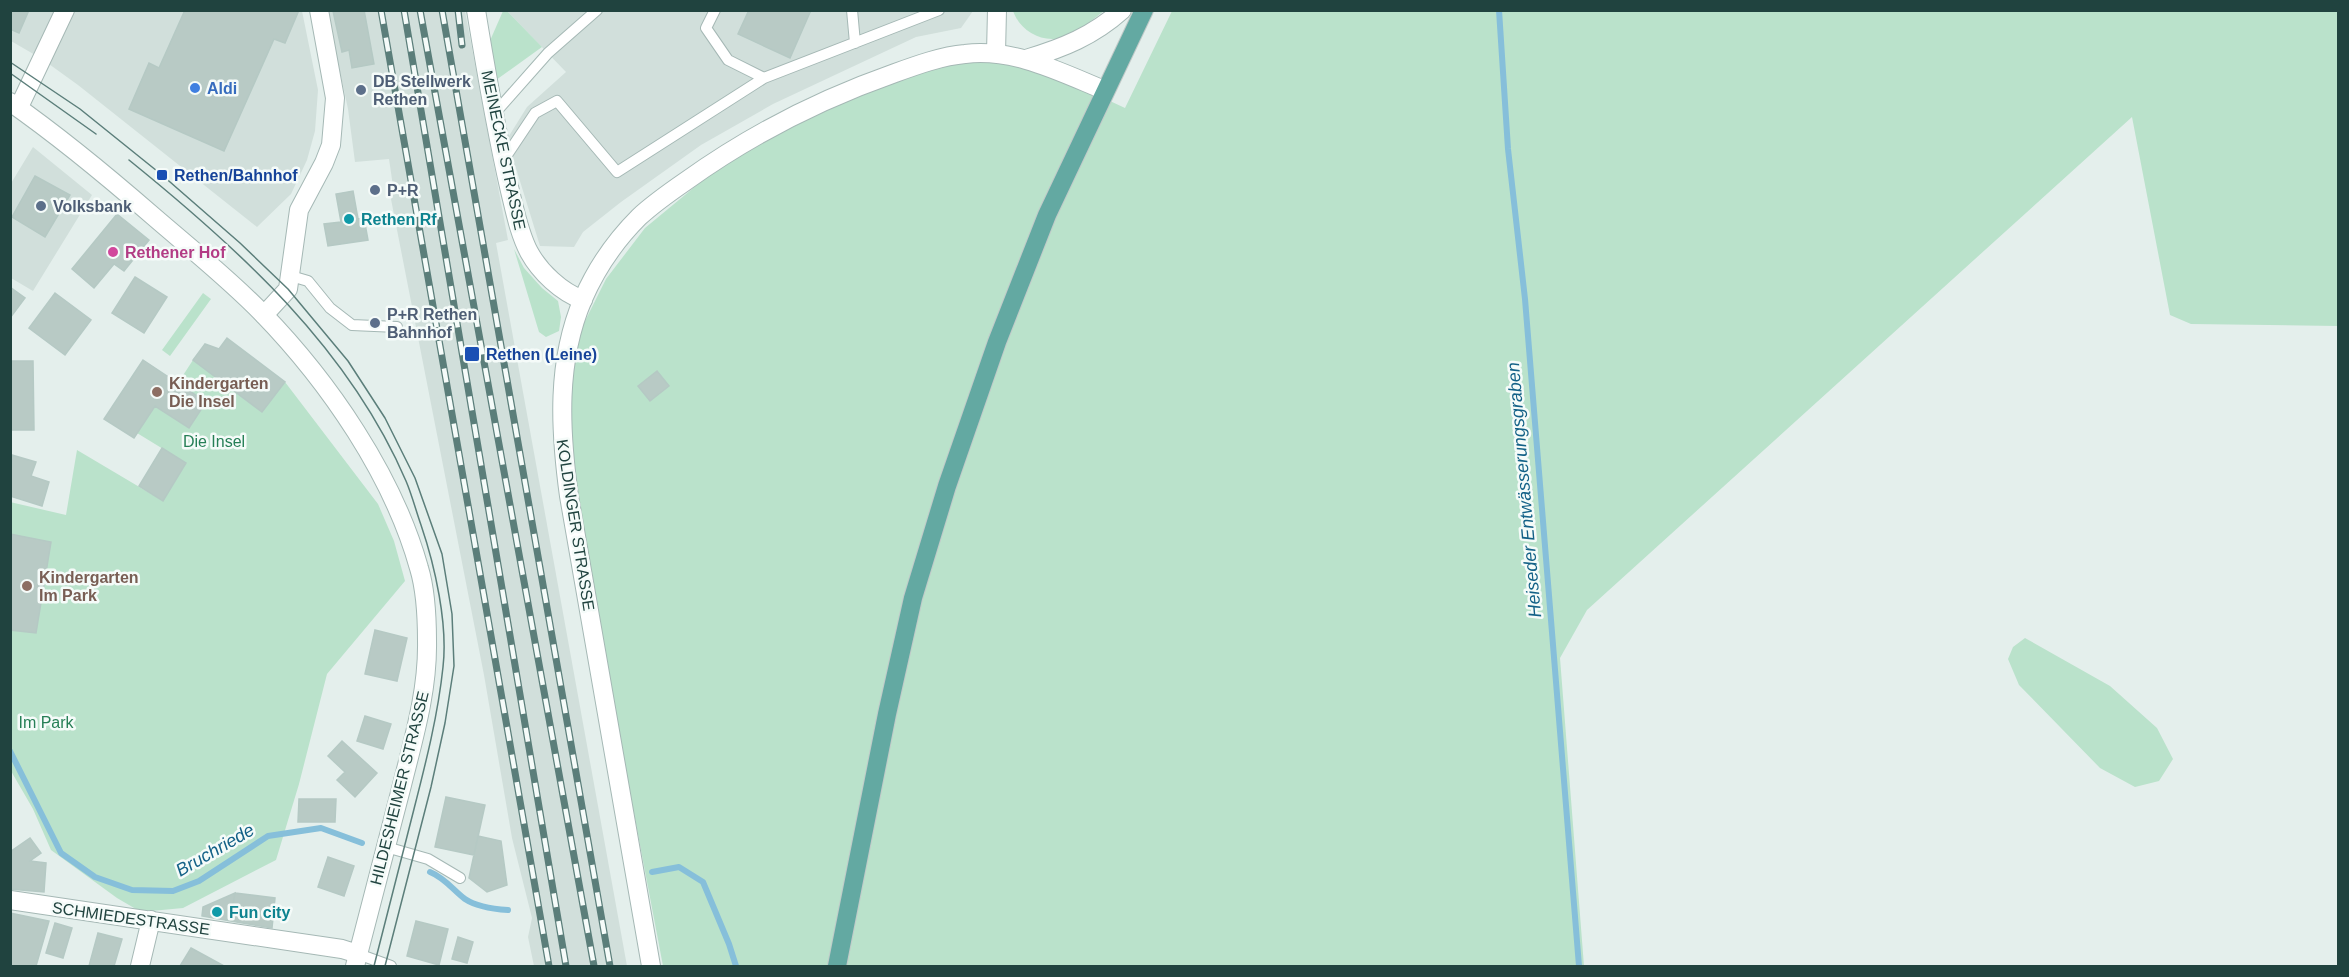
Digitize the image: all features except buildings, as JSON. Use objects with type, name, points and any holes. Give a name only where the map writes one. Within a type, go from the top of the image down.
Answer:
[{"type":"main road","points":[[837,966],[913,598],[947,486],[1005,320],[1047,215],[1104,90],[1144,10]]},
{"type":"street","points":[[15,104],[65,10]]},
{"type":"street","points":[[264,315],[288,289],[299,210],[331,145],[335,98],[319,10]]},
{"type":"street","name":"MEINECKE STRASSE","points":[[476,10],[503,161],[522,235],[530,254],[546,275],[570,296],[583,300]]},
{"type":"street","points":[[996,53],[997,10]]},
{"type":"street","points":[[1026,59],[1065,47],[1108,22],[1122,10]]},
{"type":"street","name":"KOLDINGER STRASSE","points":[[651,966],[562,449],[561,407],[570,336],[597,270],[616,243],[640,216],[719,157],[807,109],[919,64],[965,54],[996,53],[1026,59],[1104,90]]},
{"type":"street","name":"HILDESHEIMER STRASSE","points":[[15,104],[100,170],[204,259],[264,315],[333,398],[365,447],[394,501],[420,571],[428,640],[426,676],[418,721],[357,960]]},
{"type":"street","name":"SCHMIEDESTRASSE","points":[[10,900],[342,950],[357,960]]},
{"type":"street","points":[[140,966],[152,920]]},
{"type":"lane","points":[[494,114],[548,53],[597,10]]},
{"type":"lane","points":[[715,10],[705,28],[728,60],[764,78]]},
{"type":"lane","points":[[852,10],[855,43]]},
{"type":"lane","points":[[503,161],[536,112],[557,101],[617,172],[764,78],[939,10]]},
{"type":"lane","points":[[291,276],[309,281],[330,308],[352,325],[397,327]]},
{"type":"lane","points":[[386,847],[428,859],[460,878]]},
{"type":"lane","points":[[357,960],[392,966]]},
{"type":"shaded area","points":[[11,11],[302,11],[318,90],[315,131],[307,160],[291,194],[257,227],[78,85],[42,59],[11,41]]},
{"type":"shaded area","points":[[327,11],[465,11],[508,240],[496,243],[627,966],[534,966],[528,937],[532,918],[512,838],[484,675],[390,194],[394,193],[389,159],[355,162],[348,109]]},
{"type":"shaded area","points":[[507,11],[973,11],[961,28],[916,37],[773,104],[701,145],[583,232],[574,247],[540,246],[507,139],[527,107],[566,72]]},
{"type":"shaded area","points":[[33,147],[92,195],[33,291],[11,278],[10,185]]},
{"type":"green space","points":[[503,11],[507,11],[542,47],[496,80],[489,43]]},
{"type":"green space","points":[[1013,11],[1104,11],[1074,33],[1052,39],[1028,31]]},
{"type":"green space","points":[[1172,11],[2338,11],[2338,326],[2191,324],[2170,315],[2132,117],[1587,610],[1560,658],[1584,966],[663,966],[570,476],[569,376],[579,333],[606,279],[645,228],[720,166],[812,114],[922,72],[964,60],[1031,66],[1125,108]]},
{"type":"green space","points":[[514,249],[524,268],[542,288],[558,301],[561,317],[559,331],[546,337],[539,332]]},
{"type":"green space","points":[[203,293],[211,299],[170,356],[162,350]]},
{"type":"green space","points":[[193,360],[262,412],[285,382],[378,504],[394,541],[405,581],[327,674],[299,784],[276,860],[183,908],[141,912],[117,898],[51,850],[33,809],[11,771],[10,502],[66,515],[77,450],[163,501],[186,463],[137,433],[155,406],[189,428],[206,402],[178,383]]},
{"type":"green space","points":[[2025,638],[2110,686],[2157,728],[2173,759],[2159,781],[2135,787],[2100,768],[2019,685],[2008,659],[2013,647]]},
{"type":"waterway","name":"Heiseder Entwässerungsgraben","points":[[1499,10],[1508,149],[1525,299],[1579,966]]},
{"type":"waterway","name":"Bruchriede","points":[[10,751],[61,853],[95,877],[132,890],[173,891],[199,881],[268,836],[321,828],[362,843]]},
{"type":"waterway","name":"Bruchriede","points":[[652,872],[679,867],[703,882],[736,966]]},
{"type":"waterway","name":"Bruchriede","points":[[430,872],[440,877],[470,902],[485,907],[508,910]]},
{"type":"tram line","points":[[10,62],[80,109],[162,175],[240,243],[288,289],[348,361],[385,418],[415,478],[442,554],[452,614],[454,666],[445,723],[431,787],[385,966]]},
{"type":"tram line","points":[[10,73],[96,134]]},
{"type":"tram line","points":[[129,160],[211,229],[250,266],[322,344],[354,387],[382,433],[408,486],[426,541],[435,577],[444,632],[441,685],[427,756],[374,966]]},
{"type":"railway","points":[[381,10],[549,966]]},
{"type":"railway","points":[[404,10],[566,966]]},
{"type":"railway","points":[[420,10],[594,966]]},
{"type":"railway","points":[[442,10],[610,966]]},
{"type":"railway","points":[[458,10],[462,45]]},
{"type":"place","name":"Aldi","points":[[195,88]]},
{"type":"place","name":"DB Stellwerk Rethen","points":[[361,90]]},
{"type":"place","name":"Rethen/Bahnhof","points":[[162,175]]},
{"type":"place","name":"P+R","points":[[375,190]]},
{"type":"place","name":"Volksbank","points":[[41,206]]},
{"type":"place","name":"Rethen Rf","points":[[349,219]]},
{"type":"place","name":"Rethener Hof","points":[[113,252]]},
{"type":"place","name":"P+R Rethen Bahnhof","points":[[375,323]]},
{"type":"place","name":"Rethen (Leine)","points":[[472,354]]},
{"type":"place","name":"Kindergarten Die Insel","points":[[157,392]]},
{"type":"place","name":"Kindergarten Im Park","points":[[27,586]]},
{"type":"place","name":"Fun city","points":[[217,912]]},
{"type":"park label","name":"Die Insel","points":[[214,441]]},
{"type":"park label","name":"Im Park","points":[[46,722]]}]
